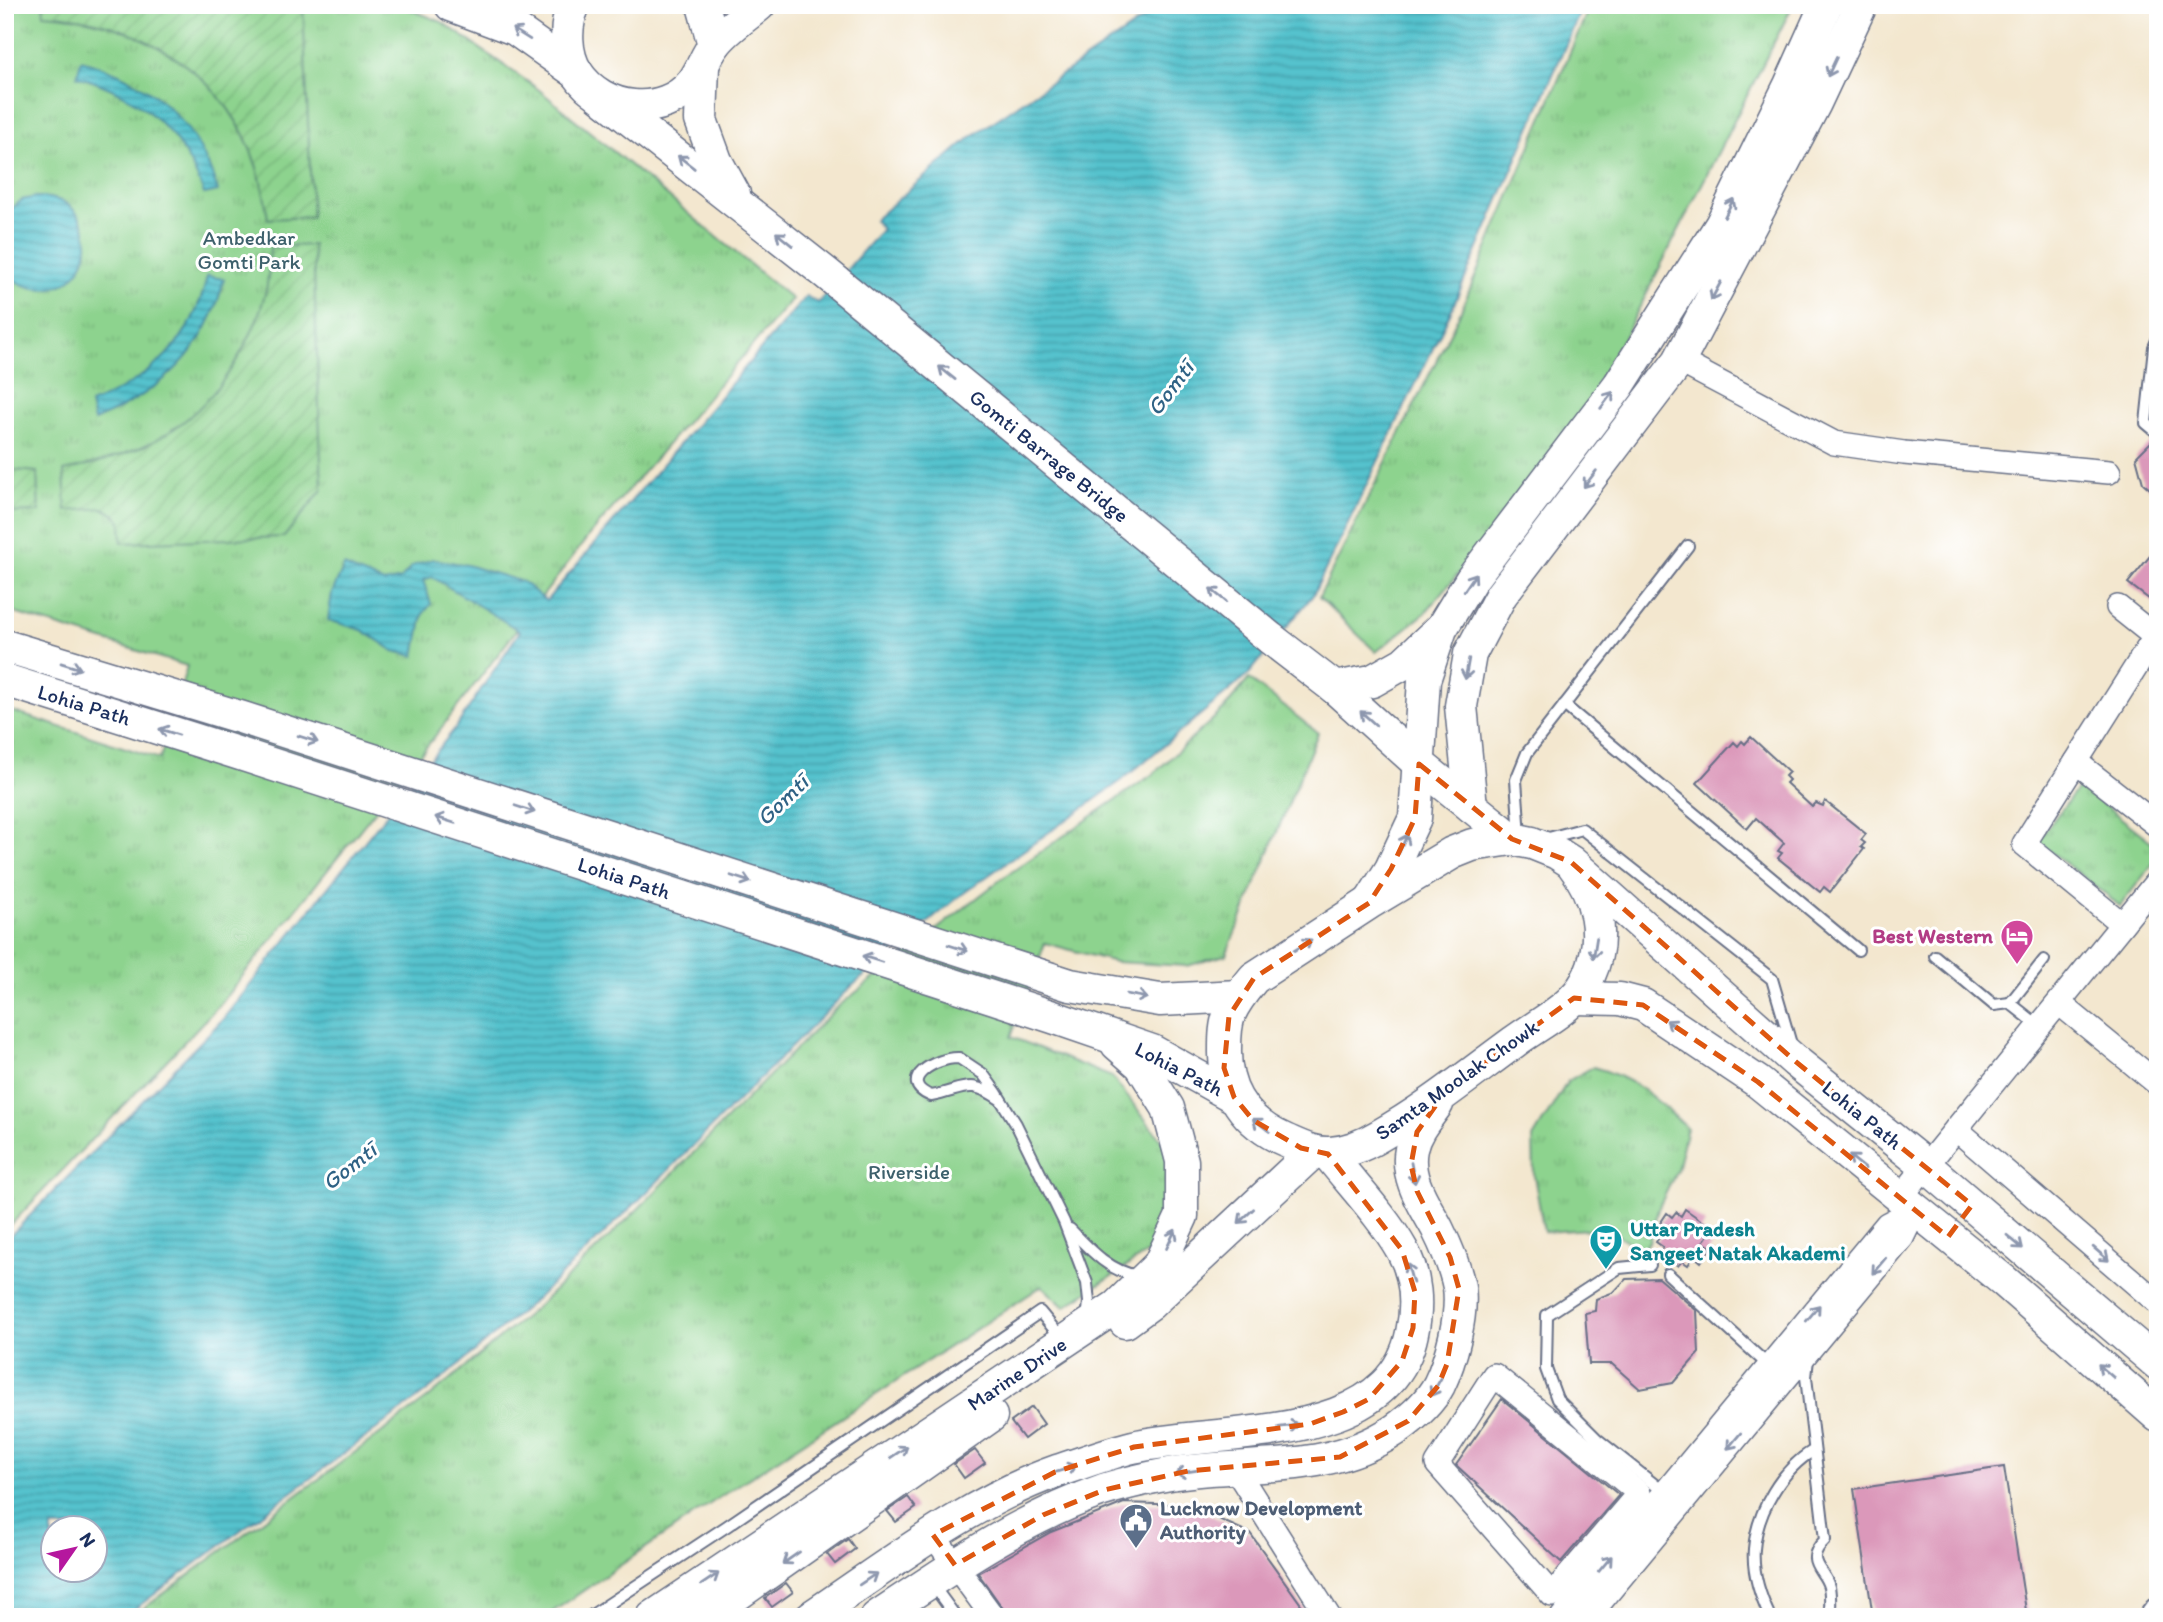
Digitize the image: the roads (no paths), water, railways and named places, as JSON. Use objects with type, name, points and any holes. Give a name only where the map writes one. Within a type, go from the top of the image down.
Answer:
[{"type":"main road","points":[[452,5],[515,29],[617,104],[638,107],[658,105],[677,96],[692,83],[709,55],[759,5]]},
{"type":"main road","points":[[574,5],[567,30],[569,52],[588,84]]},
{"type":"main road","points":[[703,5],[709,55],[701,120],[716,161],[740,204]]},
{"type":"main road","points":[[1370,903],[1391,869],[1415,818],[1424,680],[1441,629],[1471,580],[1619,385],[1721,225],[1826,5]]},
{"type":"main road","points":[[1471,806],[1461,706],[1470,654],[1501,595],[1679,361],[1815,103],[1861,5]]},
{"type":"main road","name":"Gomti Barrage Bridge","points":[[588,84],[827,274],[1270,638],[1335,688],[1419,764]]},
{"type":"main road","points":[[1335,688],[1372,681],[1404,663],[1441,629]]},
{"type":"main road","name":"Lohia Path","points":[[5,646],[243,718],[1070,985],[1160,1000],[1238,996]]},
{"type":"main road","name":"Lohia Path","points":[[5,680],[1053,1017],[1152,1051],[1234,1097]]},
{"type":"main road","name":"Samta Moolak Chowk","points":[[1320,1152],[1353,1149],[1380,1135],[1446,1091],[1574,998],[1589,975],[1596,950],[1595,904],[1591,891],[1571,862],[1557,853],[1521,841],[1471,806],[1419,764]]},
{"type":"main road","points":[[811,1617],[971,1511],[1055,1472],[1134,1447],[1310,1424],[1369,1399],[1388,1382],[1410,1345],[1416,1302],[1410,1269],[1402,1250],[1320,1152],[1273,1135],[1253,1120],[1234,1097],[1224,1068],[1229,1016],[1238,996],[1254,978],[1273,964],[1452,853],[1472,845],[1521,841]]},
{"type":"main road","name":"Lohia Path","points":[[1571,862],[1795,1061],[1926,1166],[2158,1364]]},
{"type":"main road","name":"Lohia Path","points":[[1574,998],[1620,999],[1643,1005],[1758,1082],[2004,1281],[2158,1416]]},
{"type":"main road","name":"Marine Drive","points":[[653,1617],[1117,1306],[1159,1265],[1182,1216],[1182,1161],[1168,1108],[1141,1065],[1108,1036]]},
{"type":"main road","points":[[877,1617],[942,1573],[1043,1515],[1104,1490],[1188,1471],[1314,1462],[1364,1448],[1408,1421],[1426,1404],[1438,1386],[1454,1338],[1459,1289],[1450,1257],[1416,1191],[1410,1165],[1411,1150],[1417,1132],[1446,1091]]},
{"type":"main road","name":"Marine Drive","points":[[705,1617],[1151,1303],[1320,1152]]},
{"type":"street","points":[[1679,361],[1834,443],[1903,453],[2109,472]]},
{"type":"street","points":[[2118,607],[2156,638],[2024,844],[2122,924]]},
{"type":"street","points":[[2076,762],[2158,826]]},
{"type":"street","points":[[1588,1617],[1802,1343],[1902,1238],[1908,1203],[1926,1166],[2158,880]]},
{"type":"street","points":[[2059,1003],[2158,1084]]},
{"type":"street","points":[[1956,1129],[2158,1303]]},
{"type":"street","points":[[1948,1237],[1972,1205]]},
{"type":"street","points":[[1562,1617],[1769,1366],[1802,1343]]},
{"type":"street","points":[[1493,1376],[1639,1493],[1552,1595],[1437,1464],[1493,1376]]},
{"type":"street","points":[[1235,1468],[1329,1617]]},
{"type":"street","points":[[933,1535],[942,1573],[993,1617]]},
{"type":"lane","points":[[2158,338],[2154,347],[2146,423],[2158,433]]},
{"type":"lane","points":[[1688,546],[1527,753],[1516,780],[1521,841],[1582,829],[1772,979],[1795,1061]]},
{"type":"lane","points":[[1564,705],[1858,950]]},
{"type":"lane","points":[[1935,956],[1994,1005],[2010,1003],[2044,960]]},
{"type":"lane","points":[[2010,1003],[2039,1026]]},
{"type":"lane","points":[[589,1617],[1040,1312],[1076,1334],[1089,1302],[1087,1283],[1064,1222],[1016,1124],[1001,1100],[983,1074],[959,1058],[936,1061],[921,1072],[918,1078],[917,1083],[921,1089],[930,1096],[971,1086],[986,1090],[1001,1100]]},
{"type":"lane","points":[[1064,1222],[1104,1261],[1127,1273],[1148,1276]]},
{"type":"lane","points":[[1650,1265],[1619,1268],[1547,1315],[1546,1368],[1557,1399],[1597,1439],[1664,1492]]},
{"type":"lane","points":[[1668,1275],[1769,1366]]},
{"type":"lane","points":[[1802,1343],[1825,1540],[1817,1550],[1817,1568],[1829,1584],[1830,1617]]},
{"type":"lane","points":[[1770,1617],[1755,1572],[1754,1548],[1760,1523],[1775,1489],[1802,1458],[1814,1450]]},
{"type":"lane","points":[[942,1573],[956,1617]]},
{"type":"lane","points":[[2143,1617],[2152,1605],[2158,1610]]},
{"type":"water","name":"Gomtī","points":[[1164,5],[1583,5],[1451,311],[1313,595],[1248,675],[1121,781],[961,895],[852,986],[638,1201],[536,1299],[429,1390],[124,1617],[5,1617],[5,1241],[223,1019],[456,727],[520,631],[432,577],[423,580],[431,604],[423,614],[415,656],[394,651],[362,630],[328,620],[332,593],[344,566],[384,583],[401,579],[412,566],[433,559],[467,565],[523,582],[546,601],[806,296],[818,303],[882,229],[874,220],[971,137]]},
{"type":"water","points":[[81,60],[129,79],[168,106],[197,143],[218,191],[204,194],[184,152],[171,134],[140,105],[100,84],[77,76]]},
{"type":"water","points":[[36,197],[63,202],[71,207],[82,222],[87,241],[84,259],[73,277],[64,284],[44,289],[23,285],[5,272],[5,214],[22,200]]},
{"type":"water","points":[[207,276],[224,279],[206,328],[193,349],[178,366],[140,397],[94,421],[90,404],[150,370],[180,339],[201,299]]},
{"type":"place","name":"Best Western","points":[[2017,966]]},
{"type":"place","name":"Uttar Pradesh Sangeet Natak Akademi","points":[[1606,1271]]},
{"type":"place","name":"Lucknow Development Authority","points":[[1136,1550]]},
{"type":"park label","name":"Ambedkar Gomti Park","points":[[249,250]]},
{"type":"park label","name":"Riverside","points":[[909,1172]]}]
